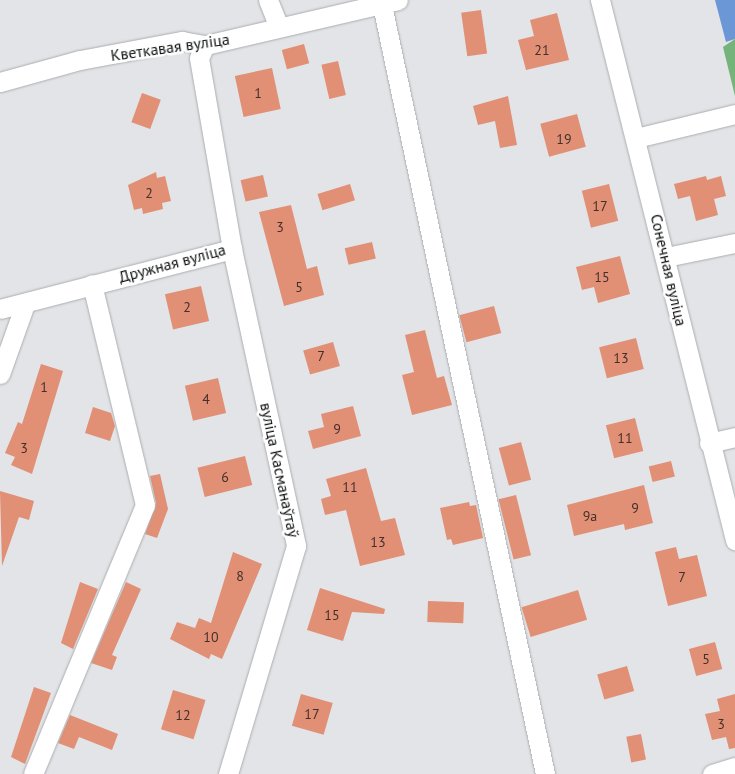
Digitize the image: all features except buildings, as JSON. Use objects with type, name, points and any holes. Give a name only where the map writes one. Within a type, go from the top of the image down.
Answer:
[{"type":"street","points":[[268,0],[279,27]]},
{"type":"street","name":"Сонечная вуліца","points":[[600,0],[666,257],[709,443],[735,540]]},
{"type":"street","points":[[390,2],[545,774]]},
{"type":"street","name":"Кветкавая вуліца","points":[[0,82],[89,58],[182,42],[205,45],[390,2]]},
{"type":"street","name":"Дружная вуліца","points":[[0,309],[232,249],[199,58],[205,45]]},
{"type":"street","points":[[636,138],[735,114]]},
{"type":"street","points":[[666,257],[735,243]]},
{"type":"street","name":"вуліца Касманаўтаў","points":[[228,774],[296,546],[232,249]]},
{"type":"street","points":[[33,774],[145,505],[92,284]]},
{"type":"street","points":[[0,374],[25,304]]},
{"type":"street","points":[[709,443],[735,437]]},
{"type":"street","points":[[712,774],[735,767]]},
{"type":"green space","points":[[735,39],[735,96],[723,47]]},
{"type":"water","points":[[715,0],[735,0],[735,39],[726,42]]}]
